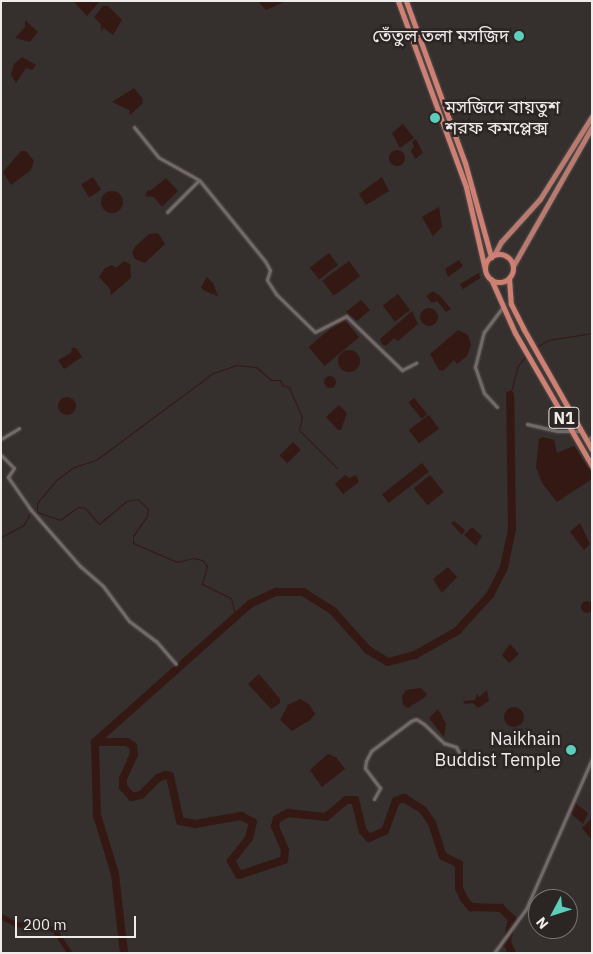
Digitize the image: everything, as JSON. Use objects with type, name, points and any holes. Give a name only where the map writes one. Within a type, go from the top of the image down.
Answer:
[{"type":"highway","name":"N1","points":[[398,1],[466,187],[485,269],[515,334],[592,466]]},
{"type":"highway","points":[[406,1],[465,163],[493,256],[485,269]]},
{"type":"highway","points":[[493,256],[505,256],[513,266]]},
{"type":"highway","name":"N1","points":[[513,266],[509,278],[511,304],[581,431],[589,439],[592,450]]},
{"type":"highway","points":[[491,279],[498,282],[509,278]]},
{"type":"main road","points":[[493,256],[501,242],[540,199],[592,116]]},
{"type":"main road","points":[[513,266],[592,127]]},
{"type":"street","points":[[134,127],[158,157],[180,166],[200,181],[265,261],[270,270],[267,280],[276,294],[315,332],[346,316],[402,370],[416,363]]},
{"type":"street","points":[[167,212],[200,181]]},
{"type":"street","points":[[497,407],[484,393],[475,367],[484,332],[503,307]]},
{"type":"street","points":[[527,424],[572,432],[581,431]]},
{"type":"street","points":[[1,439],[19,428]]},
{"type":"street","points":[[1,455],[14,468],[8,476],[31,510],[80,566],[103,586],[129,621],[156,641],[176,664]]},
{"type":"street","points":[[374,799],[380,788],[366,768],[366,761],[371,751],[410,721],[416,719],[424,724],[444,743],[456,747],[460,754]]},
{"type":"street","points":[[494,953],[516,926],[526,909],[592,759]]},
{"type":"shaded area","points":[[73,1],[100,1],[87,16]]},
{"type":"shaded area","points":[[258,1],[270,2],[286,1],[266,10]]},
{"type":"shaded area","points":[[103,6],[108,6],[122,20],[113,35],[104,28],[101,31],[101,24],[94,17]]},
{"type":"shaded area","points":[[25,20],[38,32],[30,42],[15,38],[25,27]]},
{"type":"shaded area","points":[[22,57],[36,65],[32,70],[26,68],[16,83],[11,75],[14,64]]},
{"type":"shaded area","points":[[134,88],[143,99],[142,104],[130,115],[129,110],[112,102]]},
{"type":"shaded area","points":[[403,124],[414,138],[400,148],[392,133]]},
{"type":"shaded area","points":[[416,139],[423,153],[415,159],[411,151],[414,147],[412,142]]},
{"type":"shaded area","points":[[397,150],[403,152],[405,158],[403,164],[397,166],[391,164],[389,158],[391,152]]},
{"type":"shaded area","points":[[21,151],[26,151],[34,161],[31,170],[11,185],[3,172]]},
{"type":"shaded area","points":[[93,177],[101,190],[89,197],[81,184]]},
{"type":"shaded area","points":[[382,177],[389,191],[366,205],[359,194]]},
{"type":"shaded area","points":[[166,178],[178,191],[162,207],[154,197],[145,196],[148,190],[150,191]]},
{"type":"shaded area","points":[[112,191],[122,198],[123,202],[116,212],[112,213],[102,206],[101,202],[108,192]]},
{"type":"shaded area","points":[[439,207],[442,227],[433,236],[422,217]]},
{"type":"shaded area","points":[[158,233],[165,244],[145,263],[135,259],[132,252],[136,246],[149,234]]},
{"type":"shaded area","points":[[329,253],[338,265],[319,279],[310,267]]},
{"type":"shaded area","points":[[459,260],[463,266],[448,277],[445,269]]},
{"type":"shaded area","points":[[124,261],[130,264],[131,278],[111,295],[110,289],[99,277],[105,268],[112,265],[116,268]]},
{"type":"shaded area","points":[[349,261],[360,276],[333,296],[322,280]]},
{"type":"shaded area","points":[[479,273],[480,278],[463,289],[460,284]]},
{"type":"shaded area","points":[[207,277],[213,283],[218,296],[203,290],[201,287]]},
{"type":"shaded area","points":[[433,291],[451,309],[446,312],[437,301],[432,303],[426,296]]},
{"type":"shaded area","points":[[398,294],[410,310],[395,321],[383,305]]},
{"type":"shaded area","points":[[361,300],[370,310],[357,321],[346,312]]},
{"type":"shaded area","points":[[429,308],[435,311],[438,317],[435,323],[429,326],[423,323],[420,317],[423,311]]},
{"type":"shaded area","points":[[412,311],[418,324],[398,341],[394,338],[386,346],[382,344],[380,339]]},
{"type":"shaded area","points":[[343,318],[359,337],[325,366],[309,347]]},
{"type":"shaded area","points":[[458,330],[468,335],[471,345],[467,356],[457,364],[454,360],[443,371],[439,370],[430,354]]},
{"type":"shaded area","points":[[72,348],[76,348],[82,357],[64,369],[58,360],[71,353]]},
{"type":"shaded area","points":[[349,350],[357,353],[360,361],[357,369],[349,372],[341,369],[338,361],[341,353]]},
{"type":"shaded area","points":[[330,376],[336,382],[330,388],[324,382]]},
{"type":"shaded area","points":[[67,397],[73,400],[76,406],[73,412],[67,415],[61,412],[58,406],[61,400]]},
{"type":"shaded area","points":[[414,398],[427,414],[422,419],[409,402]]},
{"type":"shaded area","points":[[339,405],[347,413],[341,430],[338,430],[326,417]]},
{"type":"shaded area","points":[[429,415],[439,429],[419,443],[409,430]]},
{"type":"shaded area","points":[[543,437],[554,440],[557,453],[574,446],[592,473],[592,479],[557,502],[542,483],[536,467],[539,439]]},
{"type":"shaded area","points":[[293,442],[301,450],[287,463],[280,455]]},
{"type":"shaded area","points":[[422,463],[429,472],[389,503],[382,494]]},
{"type":"shaded area","points":[[345,475],[349,478],[356,475],[359,482],[343,494],[335,484]]},
{"type":"shaded area","points":[[430,475],[444,492],[428,505],[414,488]]},
{"type":"shaded area","points":[[454,521],[465,530],[462,535],[451,523]]},
{"type":"shaded area","points":[[580,523],[590,544],[584,550],[570,532]]},
{"type":"shaded area","points":[[472,527],[482,536],[476,546],[464,535]]},
{"type":"shaded area","points":[[448,567],[457,577],[442,593],[433,579]]},
{"type":"shaded area","points":[[585,601],[589,601],[593,607],[589,613],[585,613],[581,609],[581,605]]},
{"type":"shaded area","points":[[510,644],[519,654],[509,663],[502,655]]},
{"type":"shaded area","points":[[259,674],[280,699],[280,703],[271,709],[248,684]]},
{"type":"shaded area","points":[[421,688],[427,694],[425,697],[408,708],[403,705],[402,696],[406,690]]},
{"type":"shaded area","points":[[487,690],[489,701],[478,708],[473,703],[465,704],[463,701],[475,700],[477,694],[479,697]]},
{"type":"shaded area","points":[[300,699],[309,704],[315,714],[310,720],[292,731],[280,720],[288,705]]},
{"type":"shaded area","points":[[514,707],[521,710],[524,717],[521,724],[514,727],[507,724],[504,717],[507,710]]},
{"type":"shaded area","points":[[438,709],[446,724],[444,737],[429,718]]},
{"type":"shaded area","points":[[328,754],[336,757],[345,769],[322,787],[310,770]]},
{"type":"shaded area","points":[[575,803],[588,813],[583,824],[570,813]]},
{"type":"shaded area","points":[[592,818],[592,840],[582,828]]},
{"type":"waterway","points":[[535,348],[548,340],[592,333]]},
{"type":"waterway","points":[[510,395],[518,366],[526,355]]},
{"type":"waterway","points":[[37,512],[37,503],[56,480],[74,467],[96,460],[213,373],[236,365],[256,367],[271,380],[280,380],[282,385],[289,387],[302,417],[299,430],[337,468]]},
{"type":"waterway","points":[[124,953],[115,874],[97,815],[95,742],[250,604],[276,592],[303,592],[333,611],[368,650],[388,662],[415,655],[457,631],[490,595],[504,567],[512,530],[510,395]]},
{"type":"waterway","points":[[37,512],[60,520],[78,507],[85,508],[99,524],[126,501],[138,499],[148,509],[147,516],[133,536],[133,543],[177,562],[193,558],[202,560],[207,566],[202,584],[231,598],[235,616]]},
{"type":"waterway","points":[[1,537],[24,525],[31,511]]},
{"type":"waterway","points":[[95,742],[127,742],[133,746],[134,754],[123,779],[123,787],[132,797],[141,795],[158,778],[166,775],[170,776],[180,821],[195,824],[241,816],[253,822],[249,838],[231,861],[239,875],[284,860],[285,850],[275,826],[277,819],[288,813],[326,817],[346,800],[355,800],[363,831],[369,838],[385,831],[396,801],[404,798],[423,810],[432,823],[443,856],[459,864],[459,888],[464,899],[471,907],[501,908],[512,919],[507,943],[512,953]]},
{"type":"waterway","points":[[1,916],[16,924],[54,929],[70,953]]},
{"type":"place","name":"তেঁতুল তলা মসজিদ","points":[[519,36]]},
{"type":"place","name":"মসজিদে বায়তুশ শরফ কমপ্লেক্স","points":[[435,118]]},
{"type":"place","name":"Naikhain Buddist Temple","points":[[571,750]]}]
